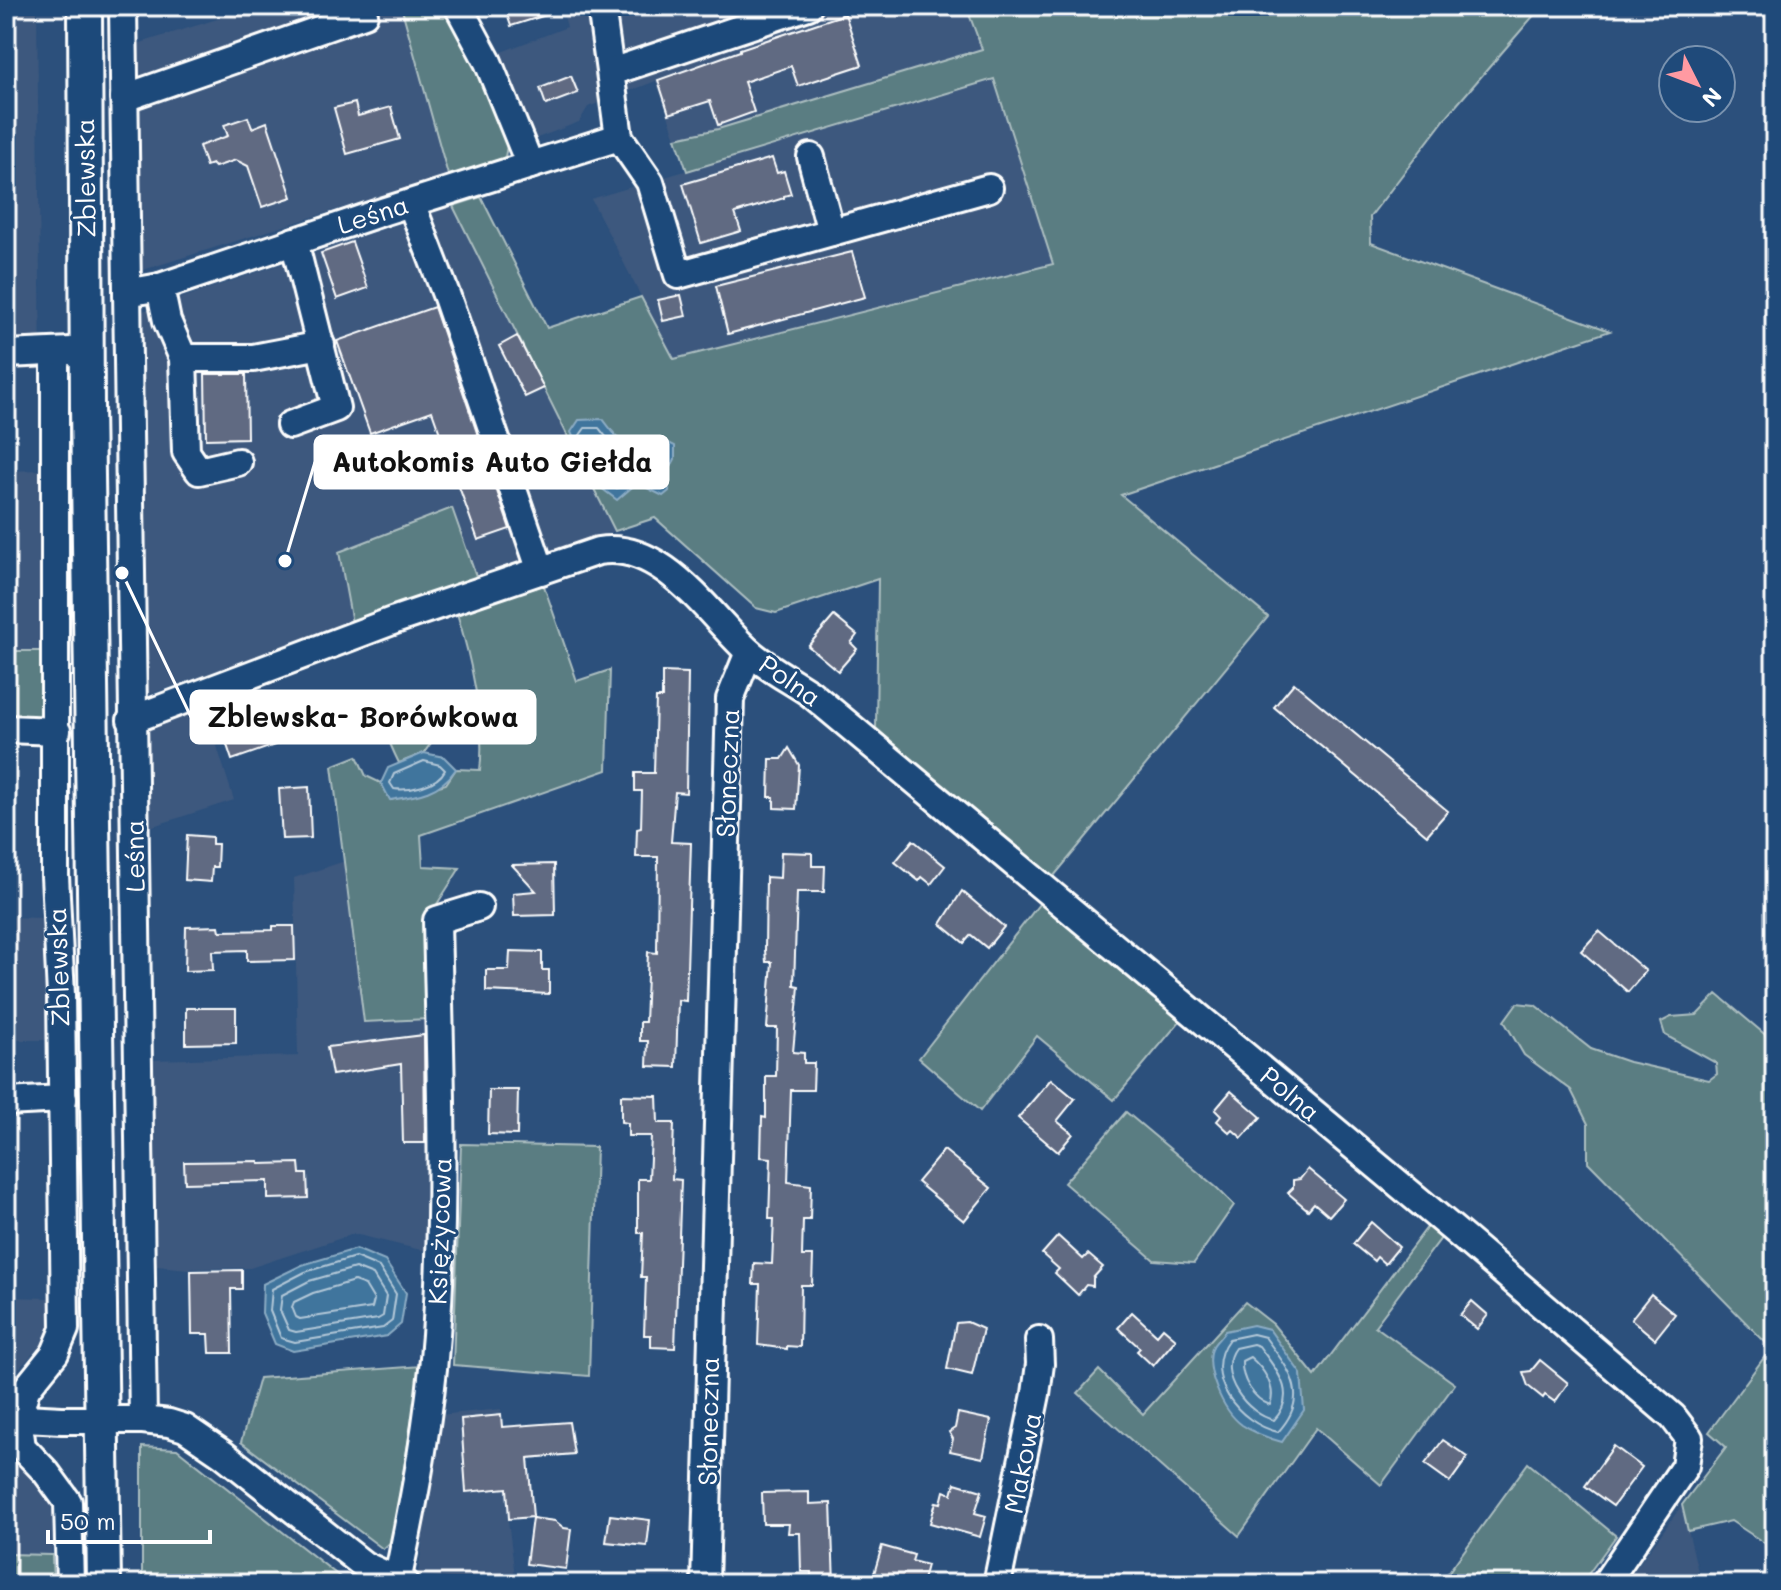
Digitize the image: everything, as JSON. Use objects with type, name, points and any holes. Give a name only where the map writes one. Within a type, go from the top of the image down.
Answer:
[{"type":"main road","name":"Zblewska","points":[[85,6],[104,1584]]},
{"type":"street","name":"Leśna","points":[[123,6],[143,1420]]},
{"type":"street","points":[[458,6],[488,62],[530,165]]},
{"type":"street","points":[[601,6],[619,137],[650,182],[678,275],[989,188]]},
{"type":"street","points":[[611,72],[808,6]]},
{"type":"street","points":[[124,98],[364,14]]},
{"type":"street","name":"Leśna","points":[[127,293],[160,287],[619,137]]},
{"type":"street","points":[[811,157],[831,232]]},
{"type":"street","points":[[411,203],[447,297],[541,571]]},
{"type":"street","points":[[290,425],[336,408],[294,241]]},
{"type":"street","points":[[160,287],[167,321],[183,358],[186,452],[199,471],[238,462]]},
{"type":"street","points":[[183,358],[253,358],[321,345]]},
{"type":"street","points":[[6,354],[88,350]]},
{"type":"street","name":"Zblewska","points":[[12,1417],[26,1389],[55,1353],[65,1329],[63,1099],[55,876],[55,352]]},
{"type":"street","points":[[131,720],[395,620],[598,551],[620,549],[635,553],[668,573],[693,594],[749,652]]},
{"type":"street","name":"Słoneczna","points":[[705,1584],[730,699],[749,652]]},
{"type":"street","name":"Polna","points":[[749,652],[810,693],[1466,1240],[1673,1417],[1689,1438],[1685,1466],[1605,1584]]},
{"type":"street","points":[[6,729],[57,731]]},
{"type":"street","name":"Księżycowa","points":[[401,1583],[436,1337],[443,1185],[437,920],[479,907]]},
{"type":"street","points":[[6,1102],[63,1099]]},
{"type":"street","name":"Makowa","points":[[997,1584],[1036,1394],[1039,1340]]},
{"type":"street","points":[[70,1584],[68,1502],[22,1447],[12,1417],[143,1420],[185,1428],[254,1477],[364,1565],[401,1583]]},
{"type":"shaded area","points":[[6,6],[37,6],[41,370],[6,370]]},
{"type":"shaded area","points":[[259,6],[401,6],[448,175],[143,270],[138,264],[137,44]]},
{"type":"shaded area","points":[[561,6],[966,6],[983,49],[718,129],[676,138],[656,81],[588,107],[579,122],[532,140],[496,54],[567,27]]},
{"type":"shaded area","points":[[994,79],[1053,264],[673,359],[591,199]]},
{"type":"shaded area","points":[[452,206],[615,531],[145,696],[139,317],[143,311]]},
{"type":"shaded area","points":[[42,470],[44,651],[6,651],[6,471]]},
{"type":"shaded area","points":[[203,702],[234,800],[147,828],[146,721]]},
{"type":"shaded area","points":[[345,861],[364,1022],[428,1019],[432,1179],[425,1251],[354,1234],[250,1268],[157,1266],[151,1060],[298,1056],[294,878]]},
{"type":"shaded area","points":[[6,917],[46,918],[47,1040],[6,1040]]},
{"type":"shaded area","points":[[6,1297],[50,1298],[50,1336],[6,1382]]},
{"type":"shaded area","points":[[501,1409],[508,1520],[516,1584],[491,1584],[418,1574],[439,1415]]},
{"type":"shaded area","points":[[6,1452],[50,1498],[53,1511],[52,1555],[6,1554]]},
{"type":"shaded area","points":[[1682,1505],[1701,1584],[1624,1584],[1659,1537]]},
{"type":"green space","points":[[401,6],[453,6],[509,135],[505,157],[476,172],[448,175]]},
{"type":"green space","points":[[966,6],[1361,6],[1371,17],[1380,6],[1542,6],[1448,115],[1370,217],[1371,243],[1610,331],[1121,495],[1268,617],[1049,882],[876,728],[878,579],[776,613],[756,608],[655,518],[615,531],[453,206],[481,197],[547,328],[641,297],[674,359],[1053,264],[994,79],[687,171],[676,138],[718,129],[982,49]]},
{"type":"green space","points":[[452,508],[477,579],[352,623],[339,552]]},
{"type":"green space","points":[[543,583],[577,681],[610,670],[607,770],[421,835],[423,866],[460,868],[425,923],[428,1019],[364,1022],[332,766],[357,756],[366,776],[381,783],[391,800],[446,784],[456,769],[480,770],[479,711],[456,610]]},
{"type":"green space","points":[[6,651],[44,651],[44,719],[6,719]]},
{"type":"green space","points":[[439,692],[447,695],[453,711],[424,753],[399,763],[386,730],[388,713]]},
{"type":"green space","points":[[1040,903],[1181,1020],[1114,1100],[1037,1036],[980,1111],[919,1058]]},
{"type":"green space","points":[[1717,994],[1775,1043],[1775,1550],[1731,1521],[1688,1531],[1682,1505],[1726,1447],[1709,1432],[1771,1348],[1588,1162],[1588,1124],[1571,1090],[1524,1055],[1504,1021],[1517,1003],[1535,1005],[1591,1049],[1629,1062],[1709,1080],[1717,1074],[1716,1063],[1665,1035],[1661,1022],[1671,1017],[1697,1015]]},
{"type":"green space","points":[[1126,1112],[1234,1205],[1194,1263],[1154,1260],[1064,1183]]},
{"type":"green space","points":[[461,1144],[596,1147],[589,1376],[453,1365]]},
{"type":"green space","points":[[1428,1226],[1441,1238],[1375,1326],[1455,1384],[1381,1485],[1316,1428],[1239,1536],[1078,1393],[1099,1370],[1143,1414],[1245,1302],[1273,1324],[1315,1376]]},
{"type":"green space","points":[[421,1366],[392,1541],[383,1549],[241,1442],[259,1378]]},
{"type":"green space","points":[[142,1447],[177,1449],[349,1584],[142,1584]]},
{"type":"green space","points":[[1528,1463],[1616,1536],[1581,1584],[1440,1584]]},
{"type":"green space","points":[[6,1554],[52,1555],[53,1584],[6,1584]]},
{"type":"water","points":[[603,419],[629,446],[644,448],[665,441],[675,446],[675,459],[668,472],[669,491],[663,496],[637,483],[617,500],[592,481],[571,432],[579,420]]},
{"type":"water","points":[[424,753],[444,757],[456,769],[435,788],[419,795],[390,800],[381,783],[388,768]]},
{"type":"water","points":[[356,1249],[385,1261],[406,1293],[401,1324],[387,1336],[293,1351],[275,1344],[262,1313],[263,1284],[302,1265]]},
{"type":"water","points":[[1253,1325],[1269,1329],[1301,1374],[1304,1410],[1282,1442],[1242,1425],[1228,1410],[1213,1377],[1211,1355],[1214,1344],[1225,1331]]},
{"type":"building","points":[[504,6],[562,6],[562,10],[511,26]]},
{"type":"building","points":[[845,14],[862,65],[798,86],[791,66],[744,82],[754,112],[718,125],[710,101],[669,114],[658,80]]},
{"type":"building","points":[[571,76],[578,93],[546,105],[540,88]]},
{"type":"building","points":[[355,103],[358,116],[391,107],[400,139],[347,154],[334,108]]},
{"type":"building","points":[[248,117],[252,128],[267,122],[292,197],[262,207],[248,166],[236,160],[215,167],[212,164],[206,166],[199,146],[228,136],[224,125]]},
{"type":"building","points":[[772,158],[777,173],[784,171],[791,194],[735,213],[741,231],[701,243],[683,184]]},
{"type":"building","points":[[352,242],[368,288],[337,299],[321,253]]},
{"type":"building","points":[[852,252],[865,297],[728,334],[716,286]]},
{"type":"building","points":[[681,295],[686,316],[663,321],[658,300]]},
{"type":"building","points":[[434,307],[510,529],[478,540],[432,411],[370,433],[337,341]]},
{"type":"building","points":[[517,336],[544,388],[525,397],[499,346]]},
{"type":"building","points":[[205,374],[246,374],[247,438],[206,439]]},
{"type":"building","points":[[834,616],[857,635],[851,643],[857,649],[838,671],[808,646]]},
{"type":"building","points":[[662,672],[688,673],[686,793],[675,792],[671,842],[691,843],[686,1001],[678,1000],[676,1067],[647,1066],[648,1041],[640,1041],[640,1022],[645,1022],[648,952],[657,953],[658,857],[636,857],[642,791],[635,791],[635,773],[654,773],[656,698],[662,698]]},
{"type":"building","points":[[1294,683],[1448,811],[1427,835],[1274,707]]},
{"type":"building","points":[[284,709],[295,738],[232,760],[222,730]]},
{"type":"building","points":[[789,748],[799,765],[796,809],[774,808],[774,797],[769,797],[770,759],[782,759]]},
{"type":"building","points":[[309,787],[311,838],[282,839],[279,789]]},
{"type":"building","points":[[187,835],[212,837],[212,844],[218,844],[217,867],[212,867],[211,882],[185,880]]},
{"type":"building","points":[[913,840],[945,866],[931,884],[922,877],[919,881],[895,862]]},
{"type":"building","points":[[781,852],[812,853],[812,866],[825,866],[824,892],[797,892],[794,985],[799,986],[793,1052],[804,1053],[804,1063],[814,1063],[813,1090],[791,1090],[788,1182],[811,1185],[810,1220],[803,1220],[802,1256],[813,1256],[812,1285],[801,1285],[800,1347],[787,1346],[787,1349],[758,1345],[760,1284],[753,1284],[754,1263],[772,1264],[774,1219],[769,1219],[771,1158],[761,1157],[762,1117],[766,1118],[766,1076],[776,1076],[777,1028],[767,1028],[772,962],[766,962],[765,950],[766,877],[780,878]]},
{"type":"building","points":[[554,864],[555,915],[514,916],[513,893],[536,891],[512,865]]},
{"type":"building","points":[[962,891],[1004,927],[987,948],[971,935],[964,943],[941,924]]},
{"type":"building","points":[[219,926],[220,931],[273,930],[273,926],[294,926],[295,960],[247,961],[247,950],[212,951],[213,970],[185,971],[186,927]]},
{"type":"building","points":[[1599,931],[1646,971],[1628,992],[1581,951]]},
{"type":"building","points":[[510,951],[542,952],[542,970],[549,970],[549,994],[486,991],[486,970],[509,970]]},
{"type":"building","points":[[186,1008],[236,1008],[236,1043],[186,1044]]},
{"type":"building","points":[[424,1035],[425,1143],[403,1143],[401,1064],[332,1075],[327,1047]]},
{"type":"building","points":[[1051,1079],[1075,1099],[1057,1121],[1073,1134],[1058,1152],[1018,1118]]},
{"type":"building","points":[[489,1090],[518,1090],[517,1135],[488,1134]]},
{"type":"building","points":[[1231,1091],[1261,1117],[1242,1138],[1233,1130],[1230,1133],[1217,1121],[1221,1116],[1215,1110]]},
{"type":"building","points":[[621,1095],[657,1096],[658,1123],[674,1123],[672,1179],[681,1180],[675,1348],[651,1347],[651,1335],[644,1335],[646,1277],[641,1277],[643,1233],[638,1233],[638,1179],[649,1179],[651,1136],[628,1136],[628,1123],[621,1122]]},
{"type":"building","points":[[944,1150],[991,1188],[964,1221],[917,1182]]},
{"type":"building","points":[[259,1161],[259,1164],[299,1163],[300,1174],[307,1174],[308,1198],[268,1199],[268,1181],[185,1183],[184,1162]]},
{"type":"building","points":[[1308,1169],[1344,1199],[1329,1216],[1314,1203],[1308,1210],[1288,1193],[1293,1188],[1293,1180],[1300,1179]]},
{"type":"building","points":[[1371,1222],[1399,1247],[1385,1264],[1377,1257],[1374,1261],[1353,1244]]},
{"type":"building","points":[[1058,1236],[1083,1259],[1088,1254],[1103,1267],[1093,1278],[1093,1286],[1086,1285],[1078,1295],[1055,1273],[1059,1269],[1042,1254]]},
{"type":"building","points":[[242,1270],[242,1289],[231,1289],[232,1353],[210,1353],[209,1334],[192,1334],[191,1271]]},
{"type":"building","points":[[1651,1294],[1675,1314],[1655,1339],[1631,1319]]},
{"type":"building","points":[[1472,1301],[1488,1315],[1477,1329],[1460,1315]]},
{"type":"building","points":[[1132,1312],[1157,1335],[1163,1328],[1176,1339],[1153,1366],[1137,1351],[1140,1348],[1118,1328]]},
{"type":"building","points":[[967,1322],[983,1329],[972,1375],[947,1369],[956,1323]]},
{"type":"building","points":[[1540,1360],[1568,1383],[1555,1402],[1545,1395],[1543,1398],[1528,1386],[1523,1372],[1531,1371]]},
{"type":"building","points":[[958,1413],[991,1420],[983,1458],[950,1451],[953,1439],[949,1432],[955,1428]]},
{"type":"building","points":[[501,1415],[502,1427],[569,1422],[574,1454],[528,1458],[533,1517],[509,1519],[507,1488],[466,1492],[461,1419]]},
{"type":"building","points":[[1443,1440],[1468,1457],[1450,1482],[1425,1464]]},
{"type":"building","points":[[1614,1446],[1642,1467],[1613,1506],[1585,1486]]},
{"type":"building","points":[[955,1483],[982,1491],[975,1513],[986,1516],[980,1537],[930,1523],[936,1502],[941,1503],[944,1491],[952,1494]]},
{"type":"building","points":[[809,1492],[809,1504],[831,1503],[834,1584],[811,1584],[811,1572],[801,1572],[800,1533],[788,1533],[789,1524],[763,1524],[762,1493]]},
{"type":"building","points":[[610,1515],[650,1520],[647,1546],[606,1542]]},
{"type":"building","points":[[532,1518],[555,1521],[571,1529],[566,1569],[526,1564]]},
{"type":"building","points":[[882,1546],[914,1555],[912,1561],[927,1565],[922,1584],[871,1584]]},
{"type":"place","name":"Autokomis Auto Giełda","points":[[285,561]]},
{"type":"place","name":"Zblewska- Borówkowa","points":[[122,573]]}]
